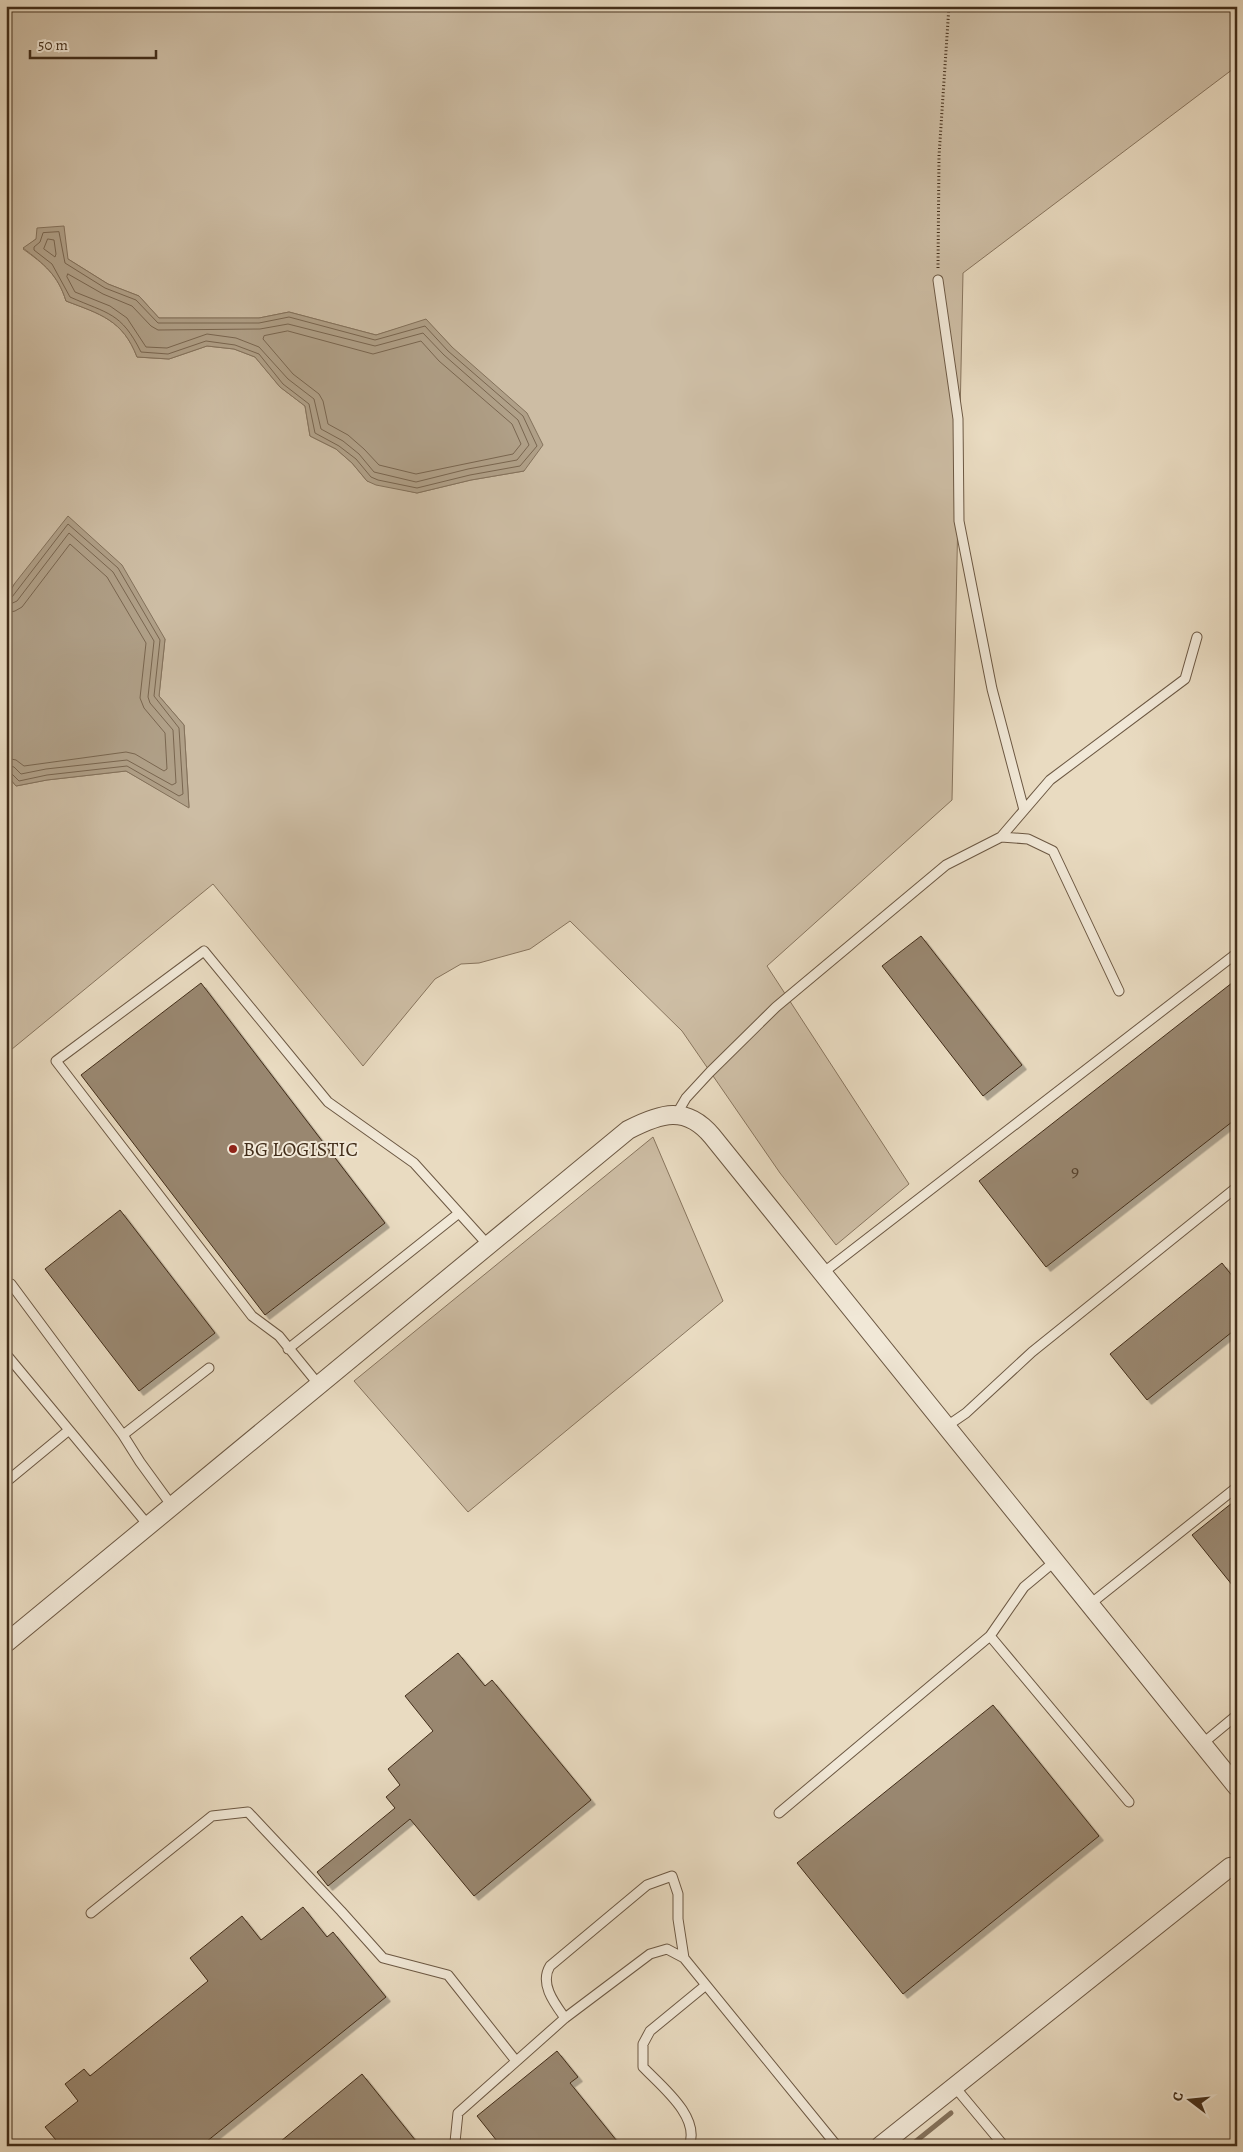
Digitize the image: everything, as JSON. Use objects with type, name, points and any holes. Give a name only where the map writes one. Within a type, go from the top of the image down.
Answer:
[{"type":"street","points":[[6,1643],[628,1130],[649,1119],[676,1115],[688,1117],[702,1123],[824,1272],[1054,1562],[1237,1787]]},
{"type":"street","points":[[880,2146],[1230,1867],[1237,1866]]},
{"type":"lane","points":[[938,280],[958,419],[959,521],[992,689],[1024,810]]},
{"type":"lane","points":[[676,1115],[686,1098],[710,1072],[776,1007],[946,865],[1001,837],[1050,780],[1185,679],[1197,638]]},
{"type":"lane","points":[[1001,837],[1028,839],[1053,851],[1119,991]]},
{"type":"lane","points":[[319,1385],[279,1336],[252,1316],[56,1061],[204,952],[328,1102],[414,1163],[488,1245]]},
{"type":"lane","points":[[824,1272],[1237,953]]},
{"type":"lane","points":[[947,1426],[966,1413],[1032,1352],[1237,1187]]},
{"type":"lane","points":[[288,1349],[459,1213]]},
{"type":"lane","points":[[11,1284],[123,1435],[172,1506]]},
{"type":"lane","points":[[6,1354],[148,1526]]},
{"type":"lane","points":[[123,1435],[210,1368]]},
{"type":"lane","points":[[6,1482],[69,1430]]},
{"type":"lane","points":[[1089,1605],[1237,1486]]},
{"type":"lane","points":[[779,1813],[990,1636],[1024,1587],[1054,1562]]},
{"type":"lane","points":[[990,1636],[1130,1802]]},
{"type":"lane","points":[[1202,1744],[1237,1715]]},
{"type":"lane","points":[[91,1913],[212,1816],[248,1812],[383,1958],[448,1975],[516,2061]]},
{"type":"lane","points":[[565,2018],[552,2000],[546,1973],[550,1966],[647,1885],[672,1876],[678,1894],[678,1919],[684,1958]]},
{"type":"lane","points":[[451,2146],[455,2142],[458,2113],[565,2018],[650,1954],[667,1949],[684,1958],[837,2146]]},
{"type":"lane","points":[[689,2146],[693,2136],[689,2118],[643,2066],[642,2044],[650,2031],[706,1985]]},
{"type":"lane","points":[[954,2086],[1004,2146]]},
{"type":"path","points":[[938,280],[939,156],[949,6]]},
{"type":"shaded area","points":[[6,6],[1237,6],[1237,66],[963,273],[952,800],[767,966],[909,1184],[836,1245],[780,1173],[682,1031],[570,921],[530,949],[479,963],[461,964],[435,979],[363,1066],[213,884],[6,1054],[6,774],[16,786],[47,780],[126,771],[189,807],[184,725],[159,696],[165,639],[15,583],[6,598]],"holes":[[[36,239],[108,284],[139,296],[159,318],[259,318],[289,312],[376,335],[426,320],[452,347],[524,471],[471,480],[417,493],[367,481],[352,463],[336,449],[310,436],[305,406],[280,387],[255,357],[234,349],[207,346],[169,359],[137,357],[125,334],[117,326],[100,315],[66,301],[54,277],[23,249]]]},
{"type":"shaded area","points":[[653,1137],[723,1301],[468,1512],[354,1381]]},
{"type":"water","points":[[64,226],[68,259],[108,284],[139,296],[159,318],[259,318],[289,312],[376,335],[426,319],[452,347],[527,413],[543,445],[524,471],[471,480],[417,493],[376,485],[367,481],[352,463],[336,449],[310,436],[305,406],[280,387],[255,357],[234,349],[207,346],[169,359],[137,357],[125,334],[117,326],[100,315],[66,301],[54,277],[37,259],[23,248],[36,239],[37,228]]},
{"type":"water","points":[[68,516],[122,565],[165,639],[159,696],[184,725],[189,808],[126,771],[47,780],[16,786],[6,774],[6,598],[15,583]]},
{"type":"building","points":[[921,936],[1022,1065],[983,1096],[882,966]]},
{"type":"building","points":[[1237,979],[1237,1118],[1046,1267],[979,1181]]},
{"type":"building","name":"BG LOGISTIC","points":[[201,983],[385,1223],[265,1315],[81,1075]]},
{"type":"building","points":[[120,1210],[215,1333],[139,1391],[45,1269]]},
{"type":"building","points":[[1222,1263],[1237,1282],[1237,1328],[1147,1400],[1110,1354]]},
{"type":"building","points":[[1237,1499],[1237,1591],[1192,1535]]},
{"type":"building","points":[[458,1653],[485,1686],[492,1680],[591,1800],[474,1896],[410,1819],[328,1886],[317,1872],[395,1808],[386,1797],[400,1785],[388,1769],[433,1731],[405,1696]]},
{"type":"building","points":[[993,1705],[1099,1836],[903,1994],[797,1863]]},
{"type":"building","points":[[303,1907],[327,1937],[333,1932],[386,1997],[201,2146],[61,2146],[45,2127],[78,2101],[65,2084],[84,2069],[90,2076],[208,1981],[190,1958],[242,1916],[261,1940]]},
{"type":"building","points":[[557,2051],[578,2077],[570,2083],[621,2146],[501,2146],[477,2116]]},
{"type":"building","points":[[362,2074],[420,2146],[275,2146]]},
{"type":"waterway","points":[[910,2146],[951,2113]]},
{"type":"place","name":"BG LOGISTIC","points":[[233,1149]]}]
